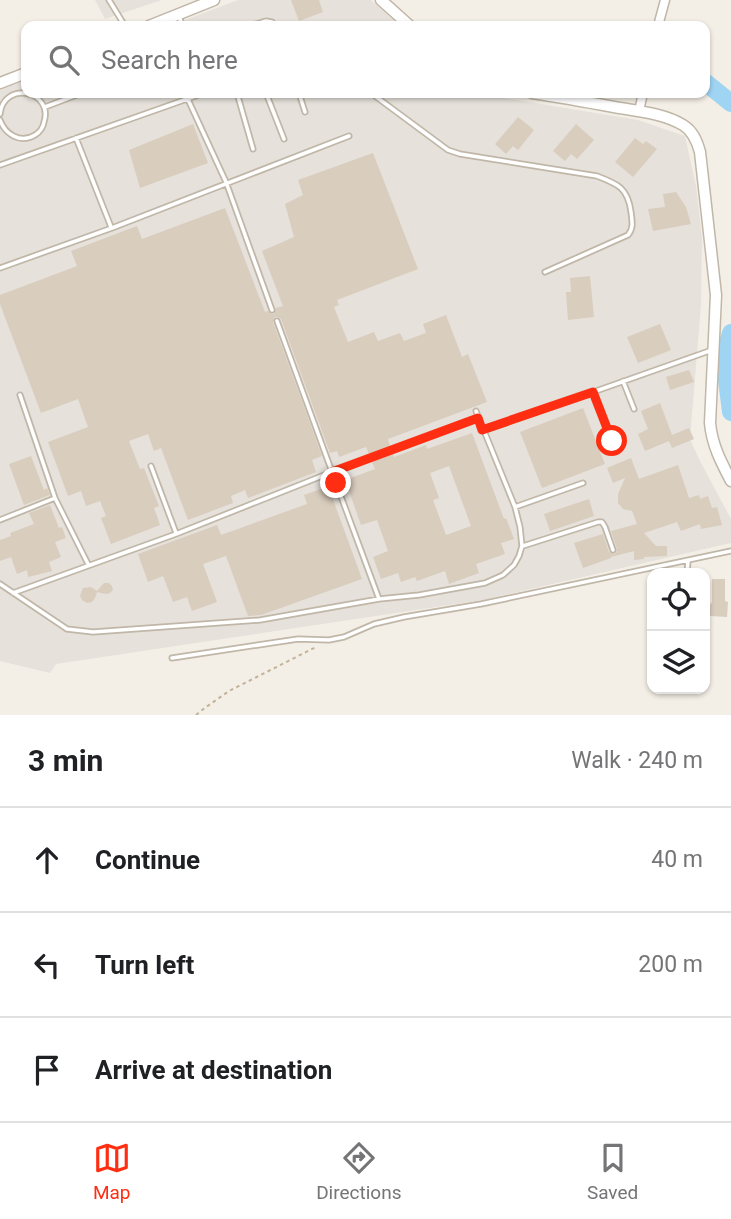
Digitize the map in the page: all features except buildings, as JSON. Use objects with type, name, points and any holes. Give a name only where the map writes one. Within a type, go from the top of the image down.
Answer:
[{"type":"street","points":[[167,21],[214,0]]},
{"type":"street","points":[[381,0],[404,21]]},
{"type":"street","points":[[659,21],[665,0]]},
{"type":"street","points":[[0,83],[21,75]]},
{"type":"street","points":[[562,98],[666,118],[683,125],[696,139],[700,152],[716,285],[711,433],[718,457],[731,481]]},
{"type":"street","points":[[639,111],[642,98]]},
{"type":"lane","points":[[109,0],[122,21]]},
{"type":"lane","points":[[178,15],[181,21]]},
{"type":"lane","points":[[0,114],[7,98],[21,93]]},
{"type":"lane","points":[[0,120],[3,129],[12,136],[23,139],[34,136],[42,129],[46,118],[45,107],[38,98]]},
{"type":"lane","points":[[45,107],[69,98]]},
{"type":"lane","points":[[0,165],[190,98]]},
{"type":"lane","points":[[238,98],[253,149]]},
{"type":"lane","points":[[269,98],[284,139]]},
{"type":"lane","points":[[301,98],[305,112]]},
{"type":"lane","points":[[378,98],[447,150],[460,155],[597,176],[623,190],[629,198],[632,231],[545,271]]},
{"type":"lane","points":[[187,99],[226,182],[272,310]]},
{"type":"lane","points":[[0,267],[112,228],[349,136]]},
{"type":"lane","points":[[76,138],[112,228]]},
{"type":"lane","points":[[277,321],[336,483]]},
{"type":"lane","points":[[482,430],[714,349]]},
{"type":"lane","points":[[623,381],[634,409]]},
{"type":"lane","points":[[593,392],[612,441]]},
{"type":"lane","points":[[20,395],[55,498],[89,564]]},
{"type":"lane","points":[[0,584],[67,629],[93,632],[260,620],[485,583],[503,575],[514,565],[522,546],[515,507],[475,411]]},
{"type":"lane","points":[[13,593],[176,534],[478,418]]},
{"type":"lane","points":[[152,466],[176,534]]},
{"type":"lane","points":[[515,507],[583,483]]},
{"type":"lane","points":[[339,491],[379,599]]},
{"type":"lane","points":[[0,520],[55,498]]},
{"type":"lane","points":[[522,546],[602,522],[613,550]]},
{"type":"lane","points":[[172,658],[298,639],[329,640],[344,637],[374,624],[404,617],[481,604],[731,551]]},
{"type":"lane","points":[[687,568],[688,561]]},
{"type":"path","points":[[197,715],[229,691],[329,640]]},
{"type":"shaded area","points":[[95,0],[162,0],[105,19]]},
{"type":"shaded area","points":[[238,0],[371,0],[394,21],[182,21]]},
{"type":"shaded area","points":[[21,82],[21,98],[504,98],[638,120],[685,136],[696,186],[702,238],[701,305],[690,439],[731,519],[731,543],[483,600],[56,664],[50,673],[0,661],[0,90]]},
{"type":"waterway","points":[[710,86],[731,103]]},
{"type":"waterway","points":[[731,333],[724,356],[731,412]]},
{"type":"route","points":[[336,483],[332,472],[478,418],[482,430],[593,392],[612,441]]}]
